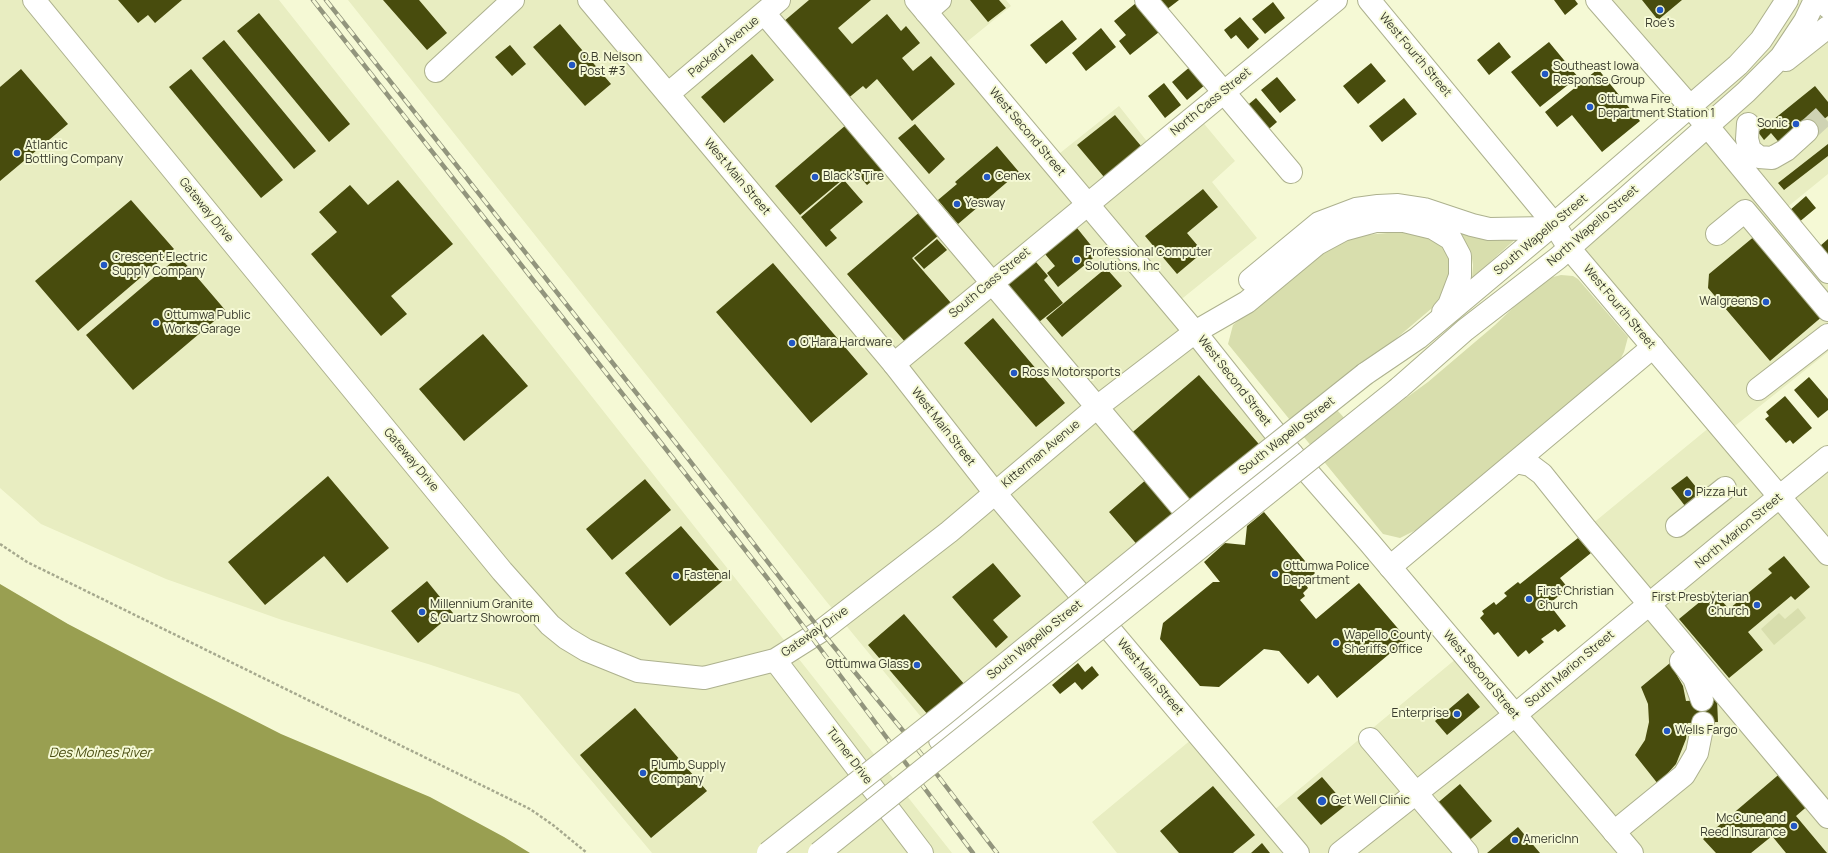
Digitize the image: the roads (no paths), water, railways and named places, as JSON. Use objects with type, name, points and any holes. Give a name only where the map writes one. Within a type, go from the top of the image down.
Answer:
[{"type":"main road","name":"Gateway Drive","points":[[34,0],[502,571],[550,625],[566,638],[586,650],[638,671],[704,678],[775,660],[821,631],[889,578]]},
{"type":"main road","points":[[436,71],[513,0]]},
{"type":"main road","name":"West Main Street","points":[[589,0],[894,364],[995,493],[1298,853]]},
{"type":"main road","points":[[1146,0],[1291,172]]},
{"type":"main road","name":"North Cass Street","points":[[1087,203],[1336,0]]},
{"type":"main road","name":"West Fourth Street","points":[[1369,0],[1569,248],[1828,554]]},
{"type":"main road","points":[[1597,0],[1707,125],[1828,272]]},
{"type":"main road","name":"South Wapello Street","points":[[768,853],[943,715],[1224,486],[1365,374],[1418,338],[1691,107],[1738,65],[1761,40],[1787,0]]},
{"type":"main road","name":"North Wapello Street","points":[[819,853],[1399,388],[1465,330],[1569,248],[1746,92],[1781,57],[1804,21],[1815,0]]},
{"type":"main road","points":[[1822,0],[1828,7]]},
{"type":"main road","name":"West Second Street","points":[[927,4],[1087,203],[1195,332],[1292,454],[1390,567],[1632,853]]},
{"type":"main road","points":[[772,7],[991,282],[1200,529]]},
{"type":"main road","name":"Packard Avenue","points":[[668,94],[772,7]]},
{"type":"main road","points":[[1746,92],[1828,27]]},
{"type":"main road","points":[[1748,124],[1747,139],[1750,150],[1759,157],[1772,158],[1786,150],[1807,131]]},
{"type":"main road","name":"South Cass Street","points":[[894,364],[1087,203]]},
{"type":"main road","points":[[1195,332],[1227,300],[1320,223],[1356,209],[1378,206],[1398,206],[1424,209],[1489,229],[1551,226]]},
{"type":"main road","points":[[1717,234],[1745,211],[1828,310]]},
{"type":"main road","points":[[1195,332],[1248,302],[1318,244],[1343,230],[1376,221],[1404,221],[1433,228],[1451,239],[1460,256],[1460,276],[1449,305],[1418,338]]},
{"type":"main road","name":"Kitterman Avenue","points":[[889,578],[949,532],[1097,407],[1195,332]]},
{"type":"main road","points":[[1758,389],[1828,335]]},
{"type":"main road","points":[[1390,567],[1652,347]]},
{"type":"main road","name":"South Wapello Street","points":[[940,740],[1292,454]]},
{"type":"main road","name":"North Marion Street","points":[[1645,607],[1828,457]]},
{"type":"main road","points":[[1516,462],[1530,465],[1542,474],[1645,607],[1694,678],[1702,700]]},
{"type":"main road","points":[[1677,526],[1725,488]]},
{"type":"main road","points":[[1645,607],[1828,817]]},
{"type":"main road","name":"South Marion Street","points":[[1340,853],[1515,715],[1645,607]]},
{"type":"main road","name":"Turner Drive","points":[[775,660],[922,853]]},
{"type":"main road","points":[[1614,832],[1684,774],[1697,753],[1703,723]]},
{"type":"main road","points":[[1370,740],[1467,853]]},
{"type":"water","name":"Des Moines River","points":[[0,584],[68,624],[281,734],[430,797],[504,837],[530,853],[0,853]]},
{"type":"tunnel","points":[[1807,131],[1828,112]]},
{"type":"railway","points":[[313,0],[768,579],[973,853]]},
{"type":"railway","points":[[326,0],[683,452],[821,631],[909,738],[997,853]]},
{"type":"place","name":"Roe's","points":[[1660,10]]},
{"type":"place","name":"O.B. Nelson Post #3","points":[[572,65]]},
{"type":"place","name":"Southeast Iowa Response Group","points":[[1545,74]]},
{"type":"place","name":"Ottumwa Fire Department Station 1","points":[[1590,107]]},
{"type":"place","name":"Sonic","points":[[1796,124]]},
{"type":"place","name":"Atlantic Bottling Company","points":[[17,153]]},
{"type":"place","name":"Black's Tire","points":[[815,177]]},
{"type":"place","name":"Cenex","points":[[987,177]]},
{"type":"place","name":"Yesway","points":[[957,204]]},
{"type":"place","name":"Professional Computer Solutions, Inc","points":[[1077,260]]},
{"type":"place","name":"Crescent Electric Supply Company","points":[[104,265]]},
{"type":"place","name":"Walgreens","points":[[1766,302]]},
{"type":"place","name":"Ottumwa Public Works Garage","points":[[156,323]]},
{"type":"place","name":"O'Hara Hardware","points":[[792,343]]},
{"type":"place","name":"Ross Motorsports","points":[[1014,373]]},
{"type":"place","name":"Pizza Hut","points":[[1688,493]]},
{"type":"place","name":"Ottumwa Police Department","points":[[1275,574]]},
{"type":"place","name":"Fastenal","points":[[676,576]]},
{"type":"place","name":"First Christian Church","points":[[1529,599]]},
{"type":"place","name":"First Presbyterian Church","points":[[1757,605]]},
{"type":"place","name":"Millennium Granite & Quartz Showroom","points":[[422,612]]},
{"type":"place","name":"Wapello County Sheriffs Office","points":[[1336,643]]},
{"type":"place","name":"Ottumwa Glass","points":[[917,665]]},
{"type":"place","name":"Enterprise","points":[[1457,714]]},
{"type":"place","name":"Wells Fargo","points":[[1667,731]]},
{"type":"place","name":"Plumb Supply Company","points":[[643,773]]},
{"type":"place","name":"Get Well Clinic","points":[[1322,801]]},
{"type":"place","name":"McCune and Reed Insurance","points":[[1794,826]]},
{"type":"place","name":"AmericInn","points":[[1515,840]]}]
